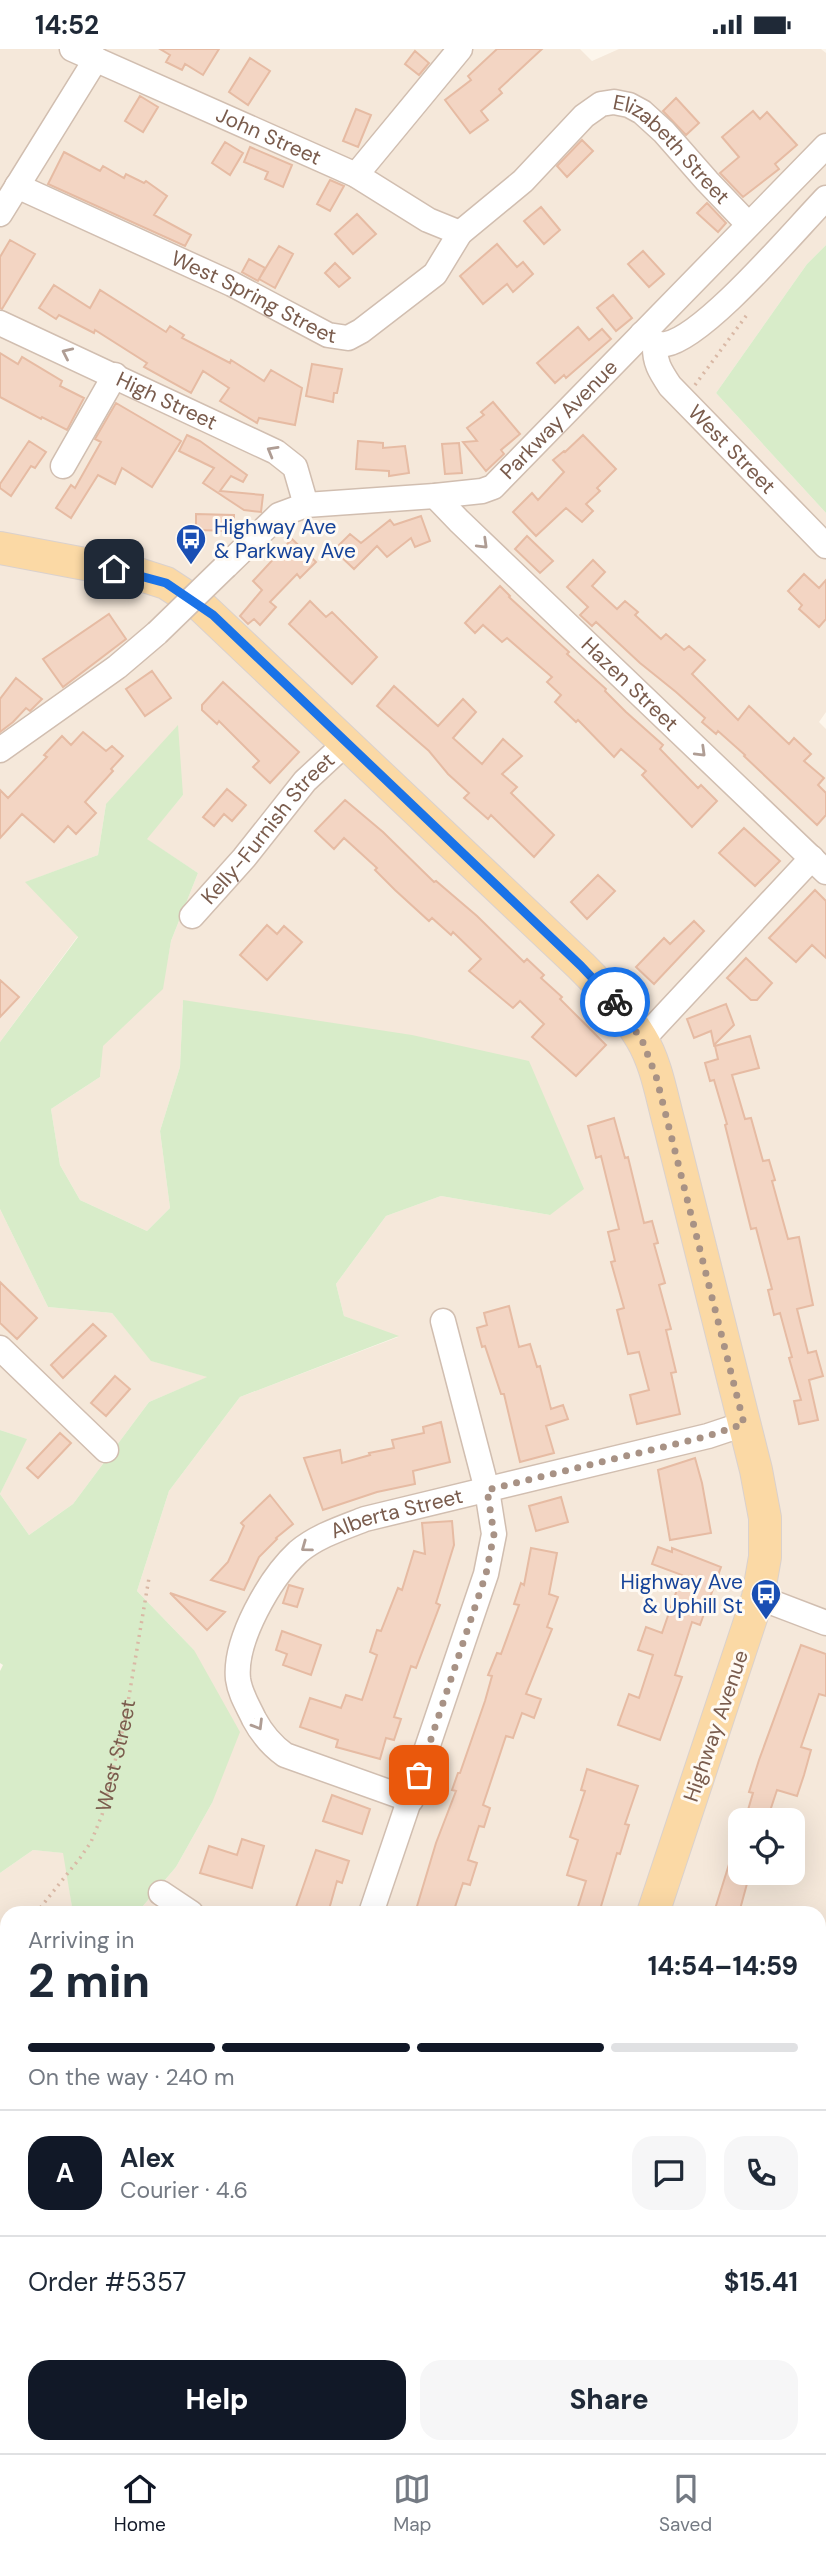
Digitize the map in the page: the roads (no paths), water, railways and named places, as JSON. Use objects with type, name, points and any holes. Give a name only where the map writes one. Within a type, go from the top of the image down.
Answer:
[{"type":"main road","name":"Highway Avenue","points":[[0,548],[138,574],[179,590],[213,615],[600,985],[642,1040],[656,1076],[670,1128],[765,1518],[765,1557],[758,1597],[655,1906]]},
{"type":"street","name":"John Street","points":[[72,49],[356,175],[428,220],[460,233]]},
{"type":"street","points":[[356,175],[460,49]]},
{"type":"street","points":[[0,214],[96,59]]},
{"type":"street","name":"Elizabeth Street","points":[[584,116],[601,104],[614,102],[642,111],[748,224]]},
{"type":"street","name":"West Spring Street","points":[[17,186],[232,284],[328,335],[348,338],[435,274],[460,233],[523,181],[584,116]]},
{"type":"street","name":"Parkway Avenue","points":[[0,750],[117,667],[157,633],[279,515],[306,505],[435,496],[482,491],[493,487],[648,338],[748,224],[826,146]]},
{"type":"street","points":[[648,338],[664,344],[685,337],[709,319],[826,198]]},
{"type":"street","name":"High Street","points":[[0,323],[276,452],[295,467],[306,505]]},
{"type":"street","name":"West Street","points":[[648,338],[658,369],[670,386],[826,546]]},
{"type":"street","points":[[63,466],[115,375]]},
{"type":"street","name":"Hazen Street","points":[[435,496],[819,865]]},
{"type":"street","name":"Kelly-Furnish Street","points":[[192,916],[244,859],[304,781],[346,743]]},
{"type":"street","points":[[642,1040],[819,865]]},
{"type":"street","points":[[374,1906],[486,1574],[494,1534],[487,1490],[443,1321]]},
{"type":"street","points":[[0,1348],[106,1450]]},
{"type":"street","name":"Alberta Street","points":[[411,1800],[285,1755],[272,1747],[242,1696],[238,1661],[248,1629],[273,1580],[308,1545],[340,1528],[365,1519],[708,1436],[744,1424]]},
{"type":"street","points":[[758,1597],[826,1623]]},
{"type":"street","points":[[161,1893],[180,1906]]},
{"type":"place","name":"Highway Ave & Parkway Ave","points":[[191,566]]},
{"type":"place","name":"Highway Ave & Uphill St","points":[[766,1621]]}]
